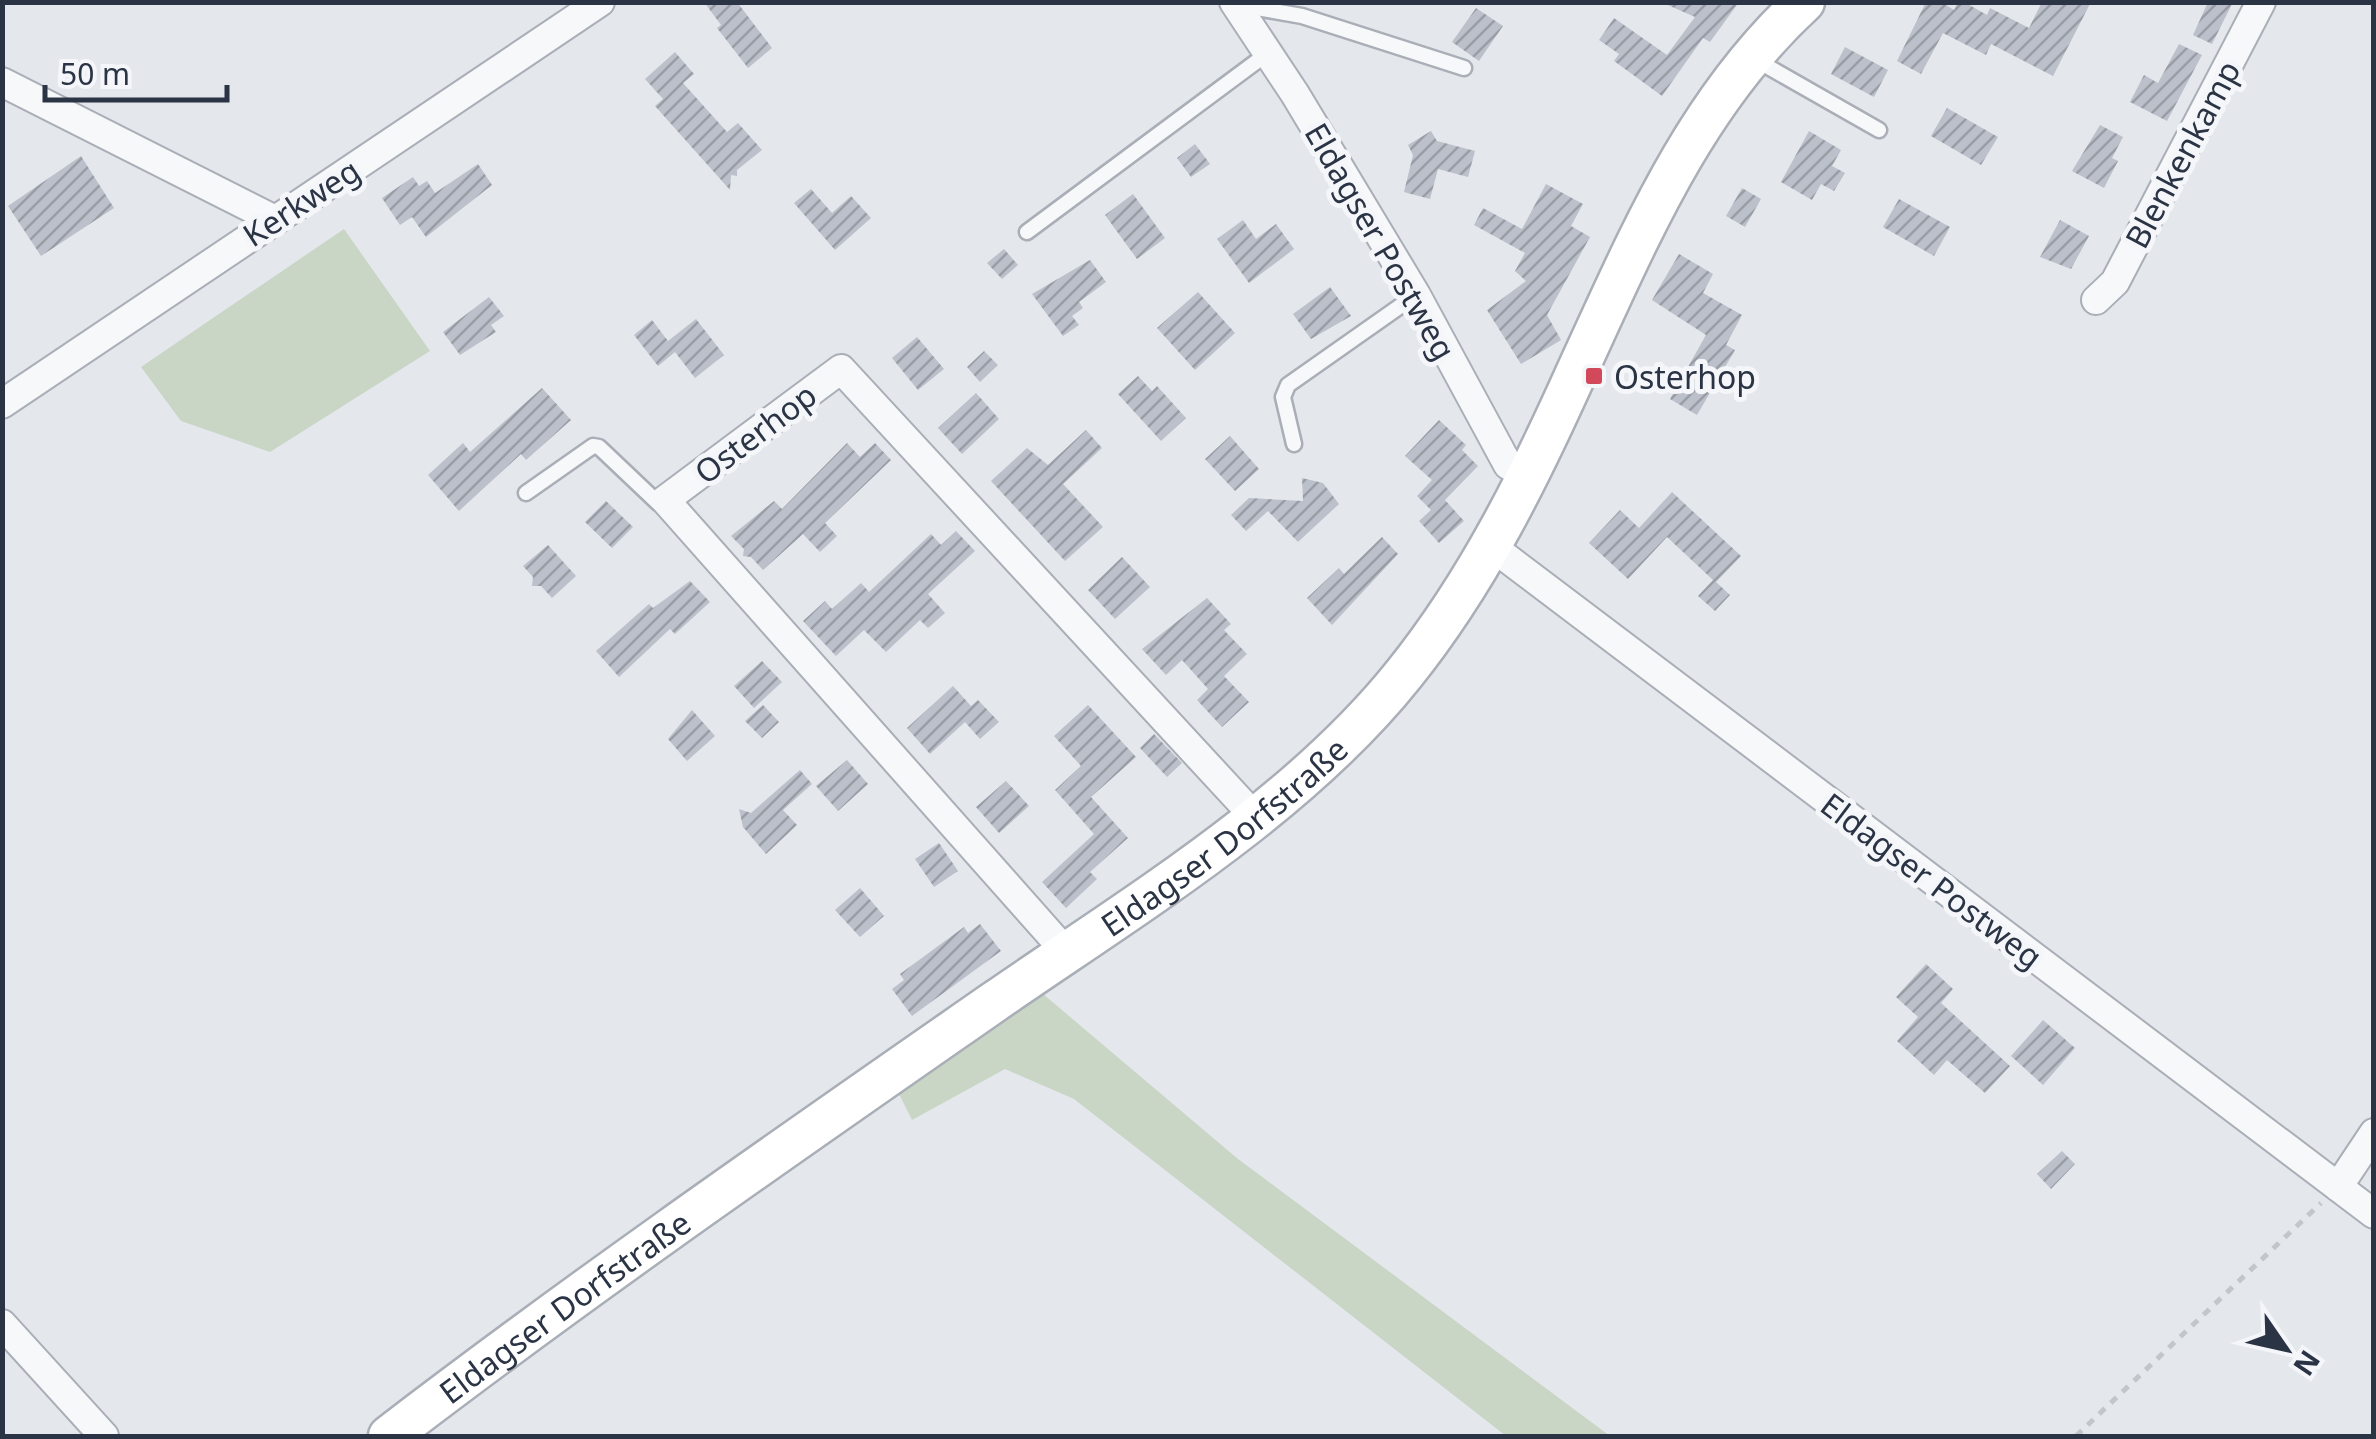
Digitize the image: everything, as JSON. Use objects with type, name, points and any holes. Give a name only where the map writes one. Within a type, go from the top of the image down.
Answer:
[{"type":"street","name":"Kerkweg","points":[[2,404],[600,2]]},
{"type":"street","name":"Eldagser Dorfstraße","points":[[389,1436],[545,1316],[1254,816],[1331,750],[1403,676],[1491,546],[1528,476],[1649,212],[1704,122],[1751,57],[1804,2]]},
{"type":"street","name":"Blenkenkamp","points":[[2096,300],[2115,282],[2261,2]]},
{"type":"street","name":"Eldagser Postweg","points":[[1235,4],[1416,294],[1508,465],[1528,476]]},
{"type":"street","points":[[2,82],[272,220]]},
{"type":"street","name":"Osterhop","points":[[1066,952],[665,500],[841,369],[1254,816]]},
{"type":"street","name":"Eldagser Postweg","points":[[1491,546],[2374,1214]]},
{"type":"street","points":[[2338,1187],[2374,1133]]},
{"type":"street","points":[[2,1324],[104,1436]]},
{"type":"lane","points":[[1235,4],[1302,16],[1464,68]]},
{"type":"lane","points":[[1028,232],[1268,53]]},
{"type":"lane","points":[[1751,57],[1879,130]]},
{"type":"lane","points":[[1294,444],[1282,396],[1288,385],[1416,294]]},
{"type":"lane","points":[[526,493],[593,446],[599,447],[646,496],[658,503],[665,500]]},
{"type":"path","points":[[2076,1436],[2338,1187]]},
{"type":"green space","points":[[344,229],[430,351],[270,452],[181,421],[141,367]]},
{"type":"green space","points":[[1043,994],[1238,1159],[1610,1436],[1506,1436],[1074,1099],[1005,1069],[912,1120],[898,1092]]},
{"type":"building","points":[[704,2],[737,2],[772,48],[748,68],[717,28],[721,25]]},
{"type":"building","points":[[1661,2],[1739,2],[1710,42],[1703,38],[1662,96],[1614,61],[1619,54],[1599,40],[1614,18],[1667,55],[1695,17]]},
{"type":"building","points":[[1926,2],[1941,2],[1954,10],[1958,2],[1964,2],[1987,15],[1990,8],[2029,28],[2042,2],[2091,2],[2053,76],[1991,44],[1986,55],[1943,33],[1921,74],[1897,61]]},
{"type":"building","points":[[2208,2],[2233,2],[2212,44],[2193,35]]},
{"type":"building","points":[[1476,8],[1503,26],[1479,61],[1452,42]]},
{"type":"building","points":[[2179,44],[2202,55],[2167,121],[2130,102],[2144,75],[2158,83]]},
{"type":"building","points":[[1845,47],[1888,70],[1874,97],[1831,74]]},
{"type":"building","points":[[675,52],[694,74],[683,83],[727,132],[738,123],[762,150],[737,170],[737,176],[731,175],[730,190],[655,106],[663,99],[645,79]]},
{"type":"building","points":[[1947,108],[1998,137],[1981,165],[1931,136]]},
{"type":"building","points":[[2100,125],[2123,137],[2112,158],[2118,161],[2104,188],[2072,171]]},
{"type":"building","points":[[1431,131],[1437,141],[1475,151],[1468,177],[1438,169],[1430,199],[1404,192],[1413,155],[1408,145]]},
{"type":"building","points":[[1809,131],[1841,150],[1832,166],[1845,173],[1834,191],[1821,184],[1812,200],[1781,182]]},
{"type":"building","points":[[1195,144],[1210,164],[1191,177],[1177,158]]},
{"type":"building","points":[[81,156],[114,208],[41,256],[8,206]]},
{"type":"building","points":[[478,164],[492,185],[426,237],[412,217],[400,225],[382,198],[413,177],[419,186],[427,181],[435,193]]},
{"type":"building","points":[[1546,184],[1583,204],[1571,226],[1590,237],[1547,315],[1561,340],[1521,364],[1487,310],[1526,281],[1515,271],[1525,253],[1474,225],[1483,208],[1522,229]]},
{"type":"building","points":[[1742,188],[1761,199],[1745,227],[1726,216]]},
{"type":"building","points":[[811,189],[832,213],[851,196],[871,218],[835,250],[794,203]]},
{"type":"building","points":[[1133,194],[1165,238],[1137,259],[1105,215]]},
{"type":"building","points":[[1899,199],[1950,227],[1934,256],[1883,227]]},
{"type":"building","points":[[1243,220],[1256,239],[1276,224],[1294,249],[1249,283],[1217,239]]},
{"type":"building","points":[[2060,220],[2089,236],[2071,269],[2040,257]]},
{"type":"building","points":[[1004,249],[1018,265],[1002,279],[987,263]]},
{"type":"building","points":[[1679,254],[1713,274],[1703,293],[1742,315],[1726,345],[1735,350],[1697,415],[1670,399],[1706,335],[1652,300]]},
{"type":"building","points":[[1090,260],[1106,282],[1079,302],[1083,308],[1072,316],[1079,325],[1063,336],[1032,294]]},
{"type":"building","points":[[1330,287],[1351,316],[1311,339],[1293,314]]},
{"type":"building","points":[[1198,292],[1235,333],[1195,370],[1157,328]]},
{"type":"building","points":[[489,297],[504,316],[491,325],[496,332],[460,355],[443,332]]},
{"type":"building","points":[[696,319],[724,355],[695,378],[675,352],[658,366],[634,335],[652,320],[668,341]]},
{"type":"building","points":[[917,337],[944,369],[918,390],[892,358]]},
{"type":"building","points":[[984,351],[998,365],[980,382],[967,367]]},
{"type":"building","points":[[1138,376],[1152,391],[1157,386],[1186,418],[1161,441],[1118,394]]},
{"type":"building","points":[[542,388],[571,420],[526,460],[521,454],[459,511],[428,475],[463,443],[470,452]]},
{"type":"building","points":[[976,393],[999,419],[962,454],[938,428]]},
{"type":"building","points":[[1439,420],[1466,445],[1462,450],[1478,466],[1445,500],[1464,521],[1439,543],[1419,521],[1431,510],[1417,496],[1432,480],[1405,456]]},
{"type":"building","points":[[1086,430],[1102,448],[1063,484],[1103,527],[1065,561],[991,481],[1027,448],[1048,465]]},
{"type":"building","points":[[1230,436],[1259,469],[1235,491],[1205,459]]},
{"type":"building","points":[[847,443],[860,457],[875,443],[891,460],[825,523],[837,536],[820,552],[803,534],[763,570],[751,557],[743,556],[744,549],[731,536],[774,501],[782,509]]},
{"type":"building","points":[[1302,478],[1323,483],[1339,504],[1298,542],[1268,511],[1246,531],[1231,515],[1249,498],[1303,501]]},
{"type":"building","points":[[1672,492],[1741,556],[1716,582],[1730,595],[1715,611],[1698,596],[1713,580],[1667,537],[1628,579],[1589,543],[1620,510],[1639,528]]},
{"type":"building","points":[[606,501],[633,527],[612,548],[585,522]]},
{"type":"building","points":[[956,531],[975,551],[928,594],[945,613],[928,628],[920,620],[886,652],[864,630],[836,656],[803,621],[825,601],[832,609],[861,583],[869,592],[931,534],[941,545]]},
{"type":"building","points":[[1382,537],[1398,554],[1332,625],[1307,598],[1339,568],[1344,574]]},
{"type":"building","points":[[548,545],[576,576],[552,598],[541,586],[532,586],[533,577],[523,566]]},
{"type":"building","points":[[1122,557],[1150,587],[1115,619],[1088,590]]},
{"type":"building","points":[[690,581],[710,602],[675,634],[670,629],[619,677],[596,651],[649,604],[653,608]]},
{"type":"building","points":[[1207,598],[1231,624],[1224,630],[1247,654],[1224,676],[1249,702],[1222,727],[1197,700],[1208,689],[1182,660],[1166,675],[1142,649]]},
{"type":"building","points":[[762,661],[782,682],[754,708],[734,686]]},
{"type":"building","points":[[953,686],[971,706],[978,700],[999,722],[980,739],[965,722],[930,754],[907,728]]},
{"type":"building","points":[[763,705],[779,722],[762,738],[745,721]]},
{"type":"building","points":[[1088,705],[1136,757],[1091,797],[1128,838],[1090,872],[1097,879],[1066,908],[1042,882],[1094,834],[1055,790],[1081,766],[1054,736]]},
{"type":"building","points":[[692,710],[715,736],[687,761],[668,739]]},
{"type":"building","points":[[1154,734],[1182,763],[1167,777],[1140,748]]},
{"type":"building","points":[[847,760],[868,784],[838,811],[816,786]]},
{"type":"building","points":[[800,770],[812,784],[783,810],[797,825],[766,854],[743,827],[739,809],[751,813]]},
{"type":"building","points":[[1006,781],[1029,806],[999,833],[976,807]]},
{"type":"building","points":[[939,843],[958,871],[934,887],[915,859]]},
{"type":"building","points":[[860,888],[884,916],[860,937],[835,910]]},
{"type":"building","points":[[980,924],[1001,951],[912,1016],[892,989],[904,980],[900,974],[964,927],[968,933]]},
{"type":"building","points":[[1926,964],[1953,989],[1941,1003],[2010,1066],[1985,1093],[1947,1060],[1934,1075],[1897,1041],[1918,1017],[1896,997]]},
{"type":"building","points":[[2043,1020],[2075,1048],[2043,1085],[2011,1056]]},
{"type":"building","points":[[2062,1151],[2075,1164],[2051,1189],[2037,1174]]},
{"type":"place","name":"Osterhop","points":[[1594,376]]}]
